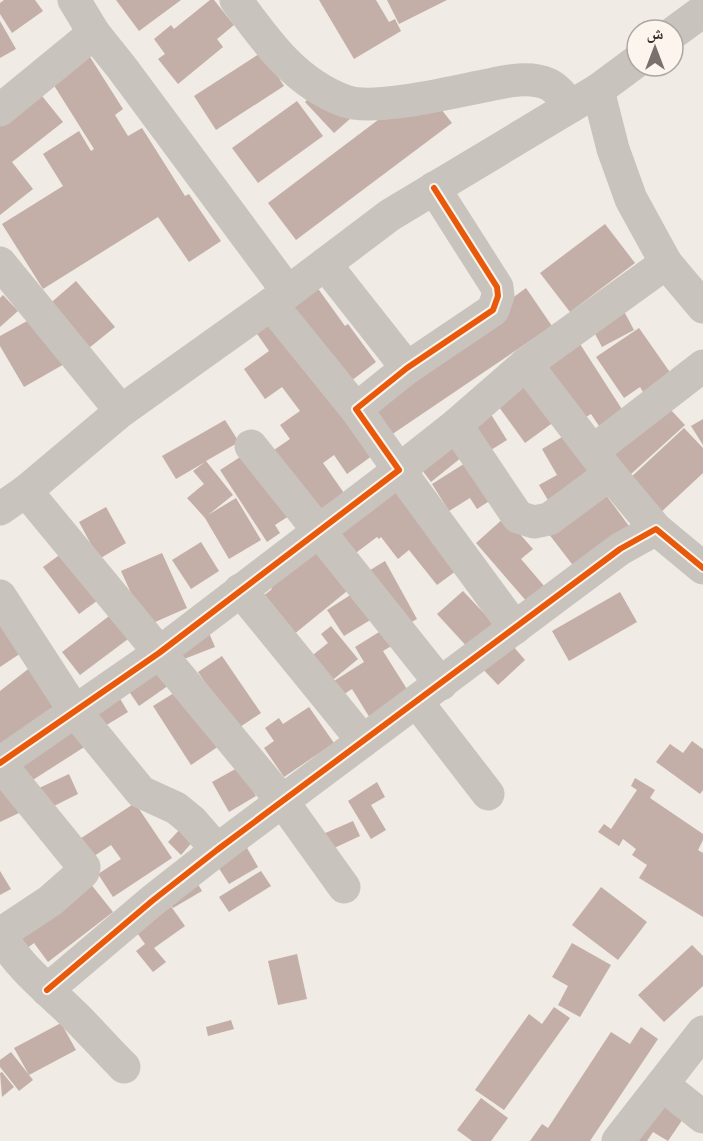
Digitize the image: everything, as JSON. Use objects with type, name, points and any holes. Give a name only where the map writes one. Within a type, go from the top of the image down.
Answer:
[{"type":"street","points":[[74,0],[93,33],[122,68],[356,409],[515,628]]},
{"type":"street","points":[[236,0],[265,40],[297,75],[323,92],[347,102],[373,104],[417,99],[517,80],[541,81],[585,98],[613,149],[631,200],[666,263],[703,307]]},
{"type":"street","points":[[685,24],[703,11]]},
{"type":"street","points":[[0,110],[93,33]]},
{"type":"street","points":[[344,887],[283,802],[159,653],[13,500],[121,411],[280,298],[390,215],[585,98],[625,70]]},
{"type":"street","points":[[356,409],[407,368],[493,310],[498,296],[497,287],[434,188]]},
{"type":"street","points":[[0,263],[121,411]]},
{"type":"street","points":[[124,1067],[75,1016],[27,972],[0,934],[50,901],[82,872],[84,867],[0,763],[159,653],[399,470],[456,425],[526,364],[666,263]]},
{"type":"street","points":[[325,264],[407,368]]},
{"type":"street","points":[[526,364],[656,529],[703,568]]},
{"type":"street","points":[[456,425],[518,517],[534,522],[549,519],[602,462],[703,366]]},
{"type":"street","points":[[251,446],[319,531],[429,693],[488,795]]},
{"type":"street","points":[[47,990],[152,901],[217,850],[620,549],[656,529]]},
{"type":"street","points":[[240,590],[363,741]]},
{"type":"street","points":[[0,596],[74,710],[141,792],[176,808],[192,821],[217,850]]},
{"type":"street","points":[[618,1141],[703,1032]]},
{"type":"street","points":[[663,1085],[703,1117]]},
{"type":"building","points":[[4,0],[35,0],[43,11],[12,33],[0,14],[0,3]]},
{"type":"building","points":[[116,0],[181,0],[139,31]]},
{"type":"building","points":[[210,0],[214,0],[234,25],[217,39],[223,47],[178,84],[158,59],[165,54],[154,39],[171,25],[174,29]]},
{"type":"building","points":[[319,0],[376,0],[389,22],[395,19],[401,31],[354,59]]},
{"type":"building","points":[[387,0],[447,0],[399,24]]},
{"type":"building","points":[[0,21],[16,49],[0,58]]},
{"type":"building","points":[[83,46],[123,109],[115,115],[128,136],[142,128],[185,196],[189,194],[221,241],[189,262],[158,217],[43,289],[2,224],[63,186],[43,154],[79,131],[91,151],[94,149],[38,60]]},
{"type":"building","points":[[262,52],[284,86],[216,130],[194,96]]},
{"type":"building","points":[[34,86],[63,122],[12,162],[33,189],[0,215],[0,112]]},
{"type":"building","points":[[423,86],[452,123],[296,240],[268,203]]},
{"type":"building","points":[[321,87],[351,118],[334,133],[305,102]]},
{"type":"building","points":[[297,101],[323,136],[258,183],[232,148]]},
{"type":"building","points":[[605,224],[635,263],[570,312],[540,273]]},
{"type":"building","points":[[306,272],[345,326],[348,324],[376,362],[347,384],[279,291]]},
{"type":"building","points":[[76,281],[115,327],[84,352],[46,307]]},
{"type":"building","points":[[526,288],[552,326],[391,435],[369,403]]},
{"type":"building","points":[[3,295],[18,311],[0,327],[0,298]]},
{"type":"building","points":[[618,300],[634,330],[602,347],[586,317]]},
{"type":"building","points":[[265,309],[376,453],[347,474],[334,455],[323,463],[344,493],[315,513],[271,452],[290,439],[280,425],[300,411],[282,387],[265,399],[244,369],[269,351],[248,321]]},
{"type":"building","points":[[38,315],[66,363],[24,387],[0,346],[0,336]]},
{"type":"building","points":[[639,328],[674,378],[646,397],[640,387],[624,398],[596,357]]},
{"type":"building","points":[[580,344],[627,417],[603,432],[591,414],[578,422],[531,350]]},
{"type":"building","points":[[524,373],[558,419],[525,443],[491,396]]},
{"type":"building","points":[[656,394],[685,425],[631,474],[607,447]]},
{"type":"building","points":[[484,403],[507,440],[478,458],[455,420]]},
{"type":"building","points":[[703,419],[703,445],[691,426]]},
{"type":"building","points":[[225,420],[239,442],[206,461],[233,495],[208,515],[236,498],[261,540],[229,559],[205,518],[187,498],[204,484],[193,471],[205,462],[176,479],[162,456]]},
{"type":"building","points":[[684,428],[703,448],[703,473],[659,514],[628,480]]},
{"type":"building","points":[[572,431],[600,479],[552,507],[539,485],[557,475],[542,449]]},
{"type":"building","points":[[449,442],[462,457],[431,482],[419,466]]},
{"type":"building","points":[[248,452],[292,514],[275,525],[280,533],[267,542],[220,470]]},
{"type":"building","points":[[470,460],[494,498],[477,509],[470,498],[449,511],[432,484]]},
{"type":"building","points":[[390,477],[460,568],[437,585],[409,550],[398,559],[381,537],[379,539],[377,537],[349,558],[325,527]]},
{"type":"building","points":[[600,487],[629,526],[575,568],[545,529]]},
{"type":"building","points":[[106,507],[126,543],[99,559],[79,522]]},
{"type":"building","points":[[505,517],[533,549],[521,559],[545,587],[528,603],[476,543]]},
{"type":"building","points":[[313,538],[352,587],[293,635],[262,597],[272,589],[263,578]]},
{"type":"building","points":[[201,542],[219,571],[191,589],[172,560]]},
{"type":"building","points":[[69,548],[105,595],[79,614],[43,567]]},
{"type":"building","points":[[162,553],[187,608],[146,626],[121,571]]},
{"type":"building","points":[[385,561],[417,619],[399,629],[367,572]]},
{"type":"building","points":[[463,591],[496,626],[470,650],[437,614]]},
{"type":"building","points":[[355,592],[372,619],[344,636],[327,610]]},
{"type":"building","points":[[620,592],[637,622],[569,661],[552,631]]},
{"type":"building","points":[[117,610],[136,633],[80,675],[62,652]]},
{"type":"building","points":[[0,621],[21,653],[0,667]]},
{"type":"building","points":[[206,626],[215,647],[179,661],[171,640]]},
{"type":"building","points":[[331,626],[358,659],[329,683],[309,658],[328,643],[321,634]]},
{"type":"building","points":[[384,629],[393,645],[383,651],[410,694],[370,718],[352,689],[335,700],[326,686],[364,662],[355,647]]},
{"type":"building","points":[[506,638],[525,660],[498,685],[478,664]]},
{"type":"building","points":[[150,651],[172,683],[139,706],[117,674]]},
{"type":"building","points":[[222,656],[261,713],[237,729],[198,672]]},
{"type":"building","points":[[32,666],[62,704],[0,748],[0,691]]},
{"type":"building","points":[[110,682],[128,712],[100,729],[82,698]]},
{"type":"building","points":[[182,688],[219,746],[191,765],[153,706]]},
{"type":"building","points":[[309,707],[334,743],[284,777],[264,748],[274,741],[265,728],[279,718],[283,724]]},
{"type":"building","points":[[78,726],[89,744],[28,783],[16,765]]},
{"type":"building","points":[[692,741],[703,749],[703,790],[700,794],[656,762],[670,744],[683,753]]},
{"type":"building","points":[[239,767],[256,796],[229,812],[212,782]]},
{"type":"building","points":[[69,774],[78,794],[48,809],[37,789]]},
{"type":"building","points":[[0,776],[19,813],[0,822]]},
{"type":"building","points":[[635,778],[655,790],[650,798],[703,834],[698,850],[703,853],[703,917],[639,878],[647,865],[632,855],[636,849],[623,839],[619,846],[598,832],[604,824],[611,829],[637,790],[631,786]]},
{"type":"building","points":[[377,782],[385,797],[371,805],[386,830],[371,839],[348,801]]},
{"type":"building","points":[[135,803],[172,858],[113,897],[98,874],[121,859],[111,845],[85,862],[72,844]]},
{"type":"building","points":[[353,821],[360,836],[330,850],[323,834]]},
{"type":"building","points":[[182,827],[195,839],[181,855],[168,842]]},
{"type":"building","points":[[243,841],[258,867],[229,884],[213,859]]},
{"type":"building","points":[[78,868],[113,912],[48,962],[34,943],[26,949],[12,931]]},
{"type":"building","points":[[188,868],[202,891],[173,908],[159,884]]},
{"type":"building","points":[[0,871],[11,889],[0,895]]},
{"type":"building","points":[[261,871],[271,886],[229,912],[219,897]]},
{"type":"building","points":[[155,884],[185,926],[154,948],[166,962],[153,972],[136,951],[145,944],[120,909]]},
{"type":"building","points":[[601,887],[647,922],[618,960],[572,925]]},
{"type":"building","points":[[572,943],[611,965],[580,1017],[558,1005],[568,986],[552,977]]},
{"type":"building","points":[[692,945],[703,956],[703,986],[664,1022],[638,995]]},
{"type":"building","points":[[297,954],[307,999],[278,1005],[268,961]]},
{"type":"building","points":[[554,1007],[570,1018],[504,1110],[475,1090],[529,1014],[542,1024]]},
{"type":"building","points":[[231,1020],[234,1029],[208,1036],[206,1027]]},
{"type":"building","points":[[61,1023],[76,1050],[29,1075],[14,1048]]},
{"type":"building","points":[[641,1027],[658,1039],[590,1141],[530,1141],[542,1124],[548,1128],[611,1032],[630,1044]]},
{"type":"building","points":[[11,1052],[33,1080],[19,1091],[0,1067],[0,1060]]},
{"type":"building","points":[[2,1072],[14,1087],[2,1097],[0,1073]]},
{"type":"building","points":[[654,1085],[689,1110],[668,1141],[653,1132],[647,1141],[618,1141]]},
{"type":"building","points":[[481,1098],[508,1118],[491,1141],[472,1141],[457,1130]]},
{"type":"cycle path","points":[[0,763],[159,653],[399,470],[356,409],[407,368],[493,310],[498,296],[497,287],[434,188]]},
{"type":"cycle path","points":[[47,990],[152,901],[217,850],[620,549],[656,529],[703,568]]}]
